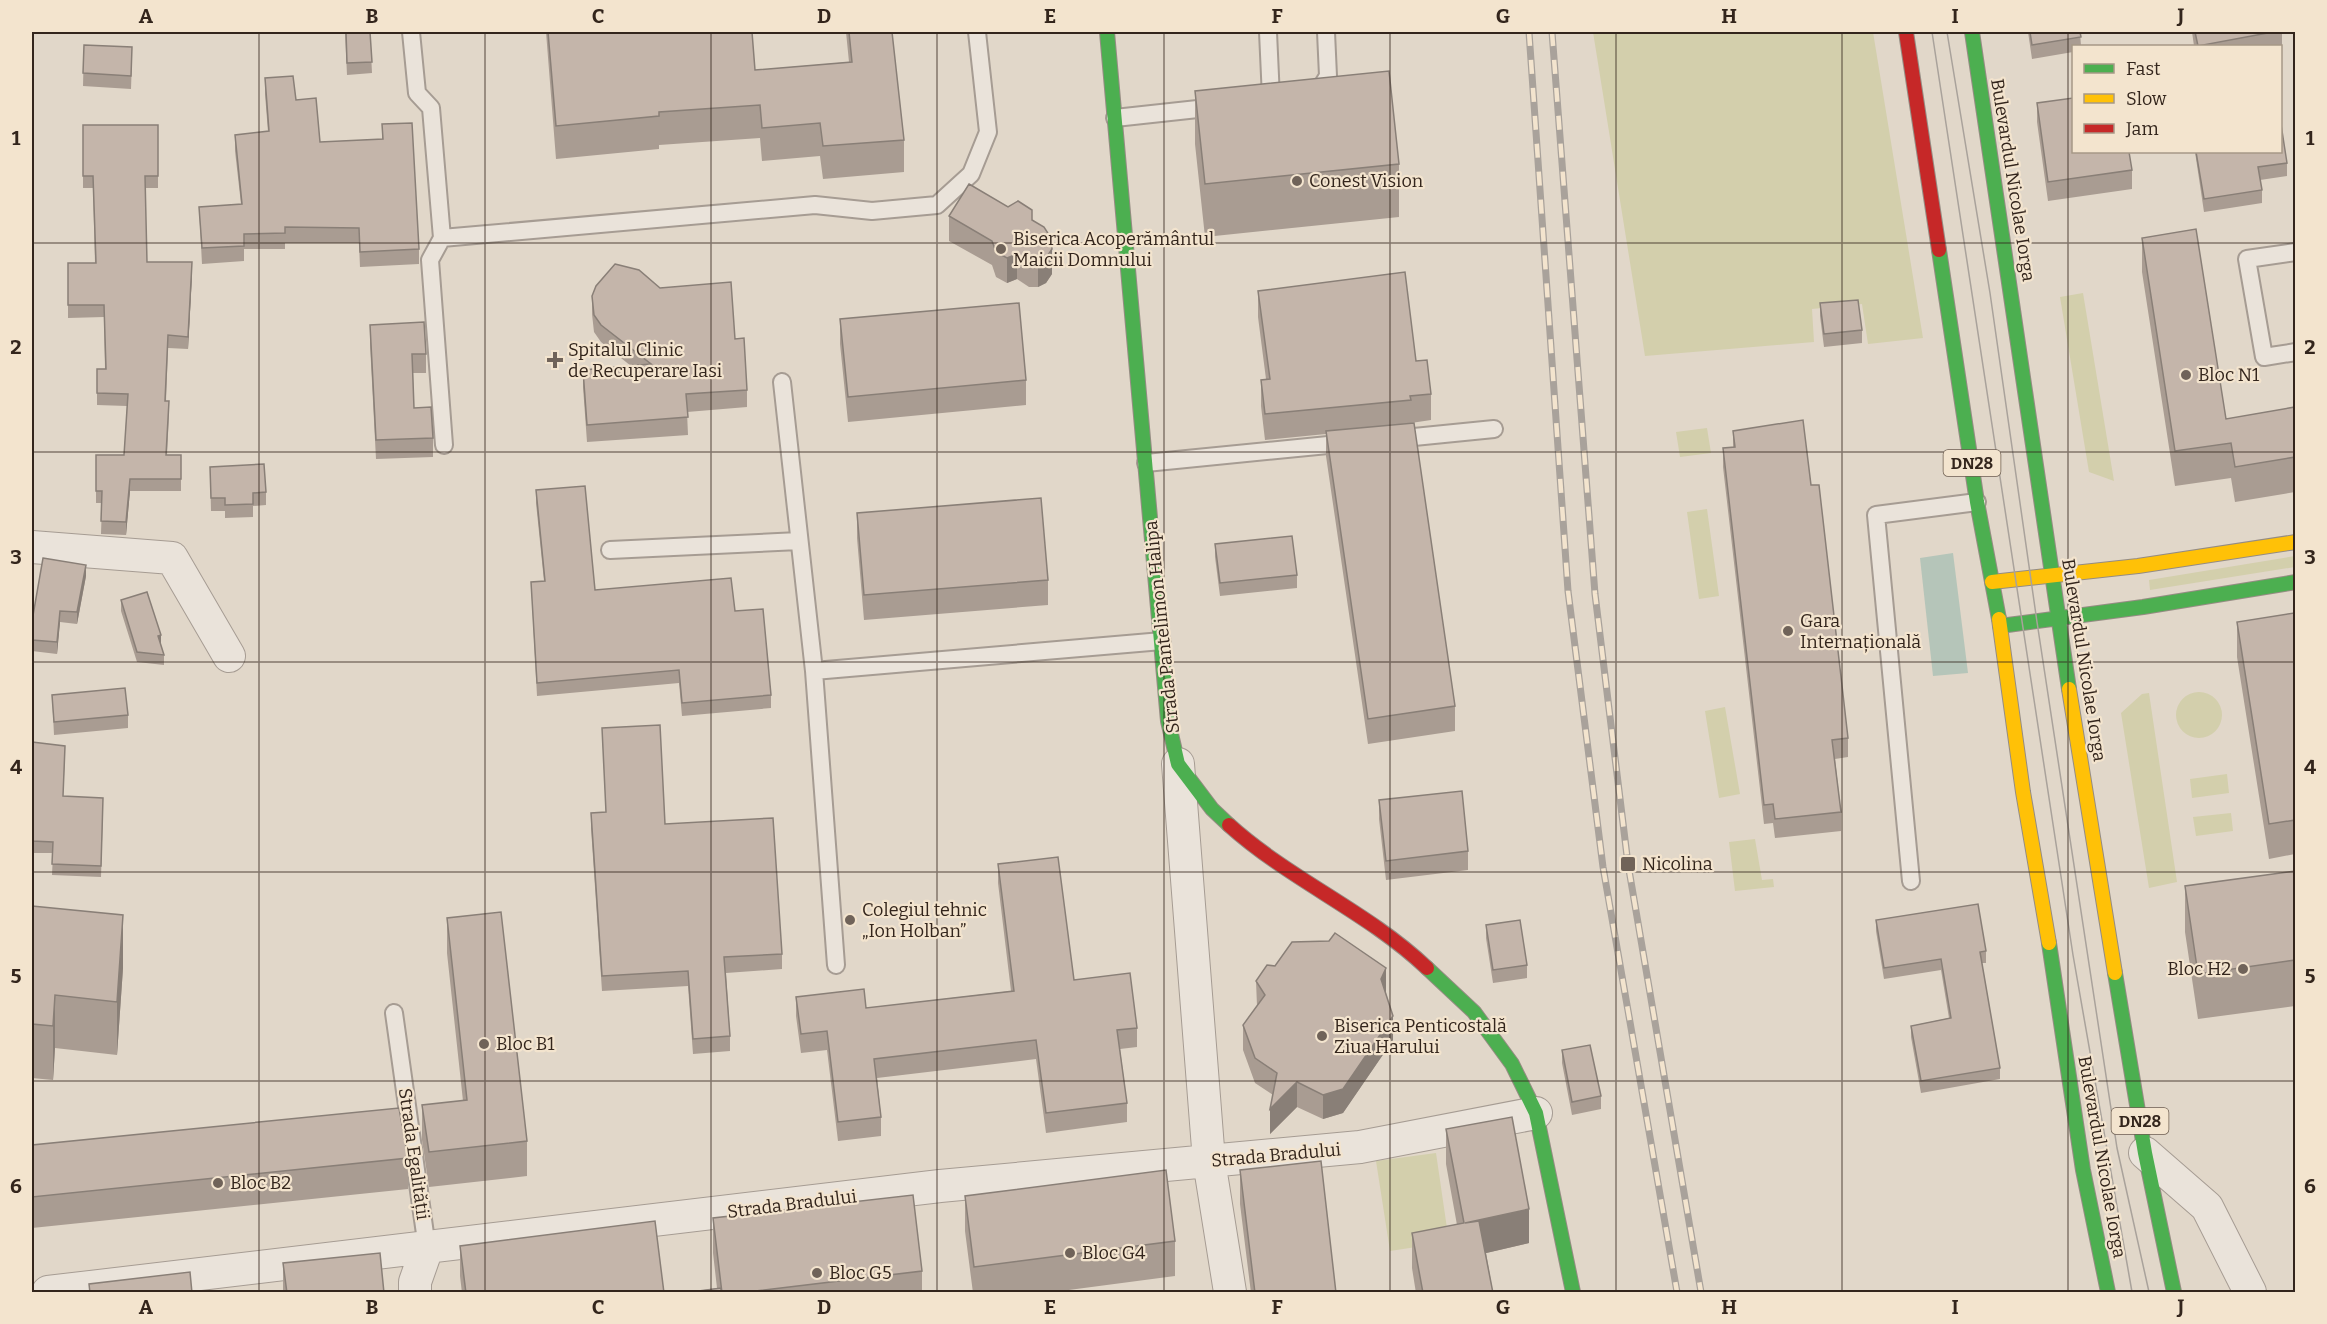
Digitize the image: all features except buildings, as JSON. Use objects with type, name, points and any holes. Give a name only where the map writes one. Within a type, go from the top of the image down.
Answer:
[{"type":"main road","name":"Strada Pantelimon Halipa","points":[[1107,32],[1168,722],[1178,764]]},
{"type":"main road","name":"Bulevardul Nicolae Iorga","points":[[1906,32],[1977,502],[2000,626],[2023,792],[2060,1004],[2083,1170],[2108,1293]]},
{"type":"main road","name":"Bulevardul Nicolae Iorga","points":[[1972,32],[2057,619],[2145,1154],[2174,1293]]},
{"type":"main road","points":[[1992,582],[2138,566],[2295,542]]},
{"type":"main road","points":[[2000,626],[2295,582]]},
{"type":"main road","points":[[1178,764],[1212,808],[1255,848],[1405,947],[1474,1012],[1512,1064],[1536,1113],[1573,1293]]},
{"type":"street","points":[[32,548],[172,558],[229,656]]},
{"type":"street","name":"Strada Pantelimon Halipa","points":[[1178,764],[1209,1161],[1230,1293]]},
{"type":"street","name":"Strada Bradului","points":[[48,1293],[940,1186],[1360,1147],[1536,1113]]},
{"type":"street","points":[[2145,1154],[2206,1207],[2250,1293]]},
{"type":"street","name":"Strada Egalității","points":[[415,1293],[415,1282],[428,1248]]},
{"type":"lane","points":[[411,32],[417,93],[431,108],[442,238],[430,260],[444,446]]},
{"type":"lane","points":[[442,238],[815,205],[872,211],[937,206],[971,174],[988,132],[977,32]]},
{"type":"lane","points":[[1268,32],[1266,99],[1320,89],[1328,76],[1326,32]]},
{"type":"lane","points":[[1115,118],[1237,103]]},
{"type":"lane","points":[[2295,252],[2247,259],[2264,357],[2295,352]]},
{"type":"lane","points":[[782,382],[814,671],[836,964]]},
{"type":"lane","points":[[1146,463],[1494,429]]},
{"type":"lane","points":[[1911,881],[1876,516],[1977,502]]},
{"type":"lane","points":[[610,550],[799,541]]},
{"type":"lane","points":[[814,671],[1162,641]]},
{"type":"lane","name":"Strada Egalității","points":[[394,1013],[428,1248]]},
{"type":"shaded area","points":[[1593,32],[1873,32],[1923,338],[1868,344],[1862,304],[1812,309],[1814,342],[1645,356]]},
{"type":"shaded area","points":[[2083,293],[2114,481],[2089,472],[2060,297]]},
{"type":"shaded area","points":[[1707,428],[1711,453],[1680,457],[1676,432]]},
{"type":"shaded area","points":[[1707,509],[1719,596],[1699,599],[1687,512]]},
{"type":"shaded area","points":[[1953,553],[1968,673],[1933,676],[1920,558]]},
{"type":"shaded area","points":[[2295,556],[2295,567],[2150,590],[2149,580]]},
{"type":"shaded area","points":[[2199,692],[2215,699],[2222,715],[2215,731],[2199,738],[2183,731],[2176,715],[2183,699]]},
{"type":"shaded area","points":[[2149,693],[2177,882],[2149,888],[2121,713],[2142,694]]},
{"type":"shaded area","points":[[1725,707],[1740,794],[1719,798],[1705,711]]},
{"type":"shaded area","points":[[2227,774],[2229,793],[2192,798],[2190,779]]},
{"type":"shaded area","points":[[2231,813],[2233,831],[2196,836],[2193,817]]},
{"type":"shaded area","points":[[1755,839],[1762,880],[1773,879],[1774,887],[1735,891],[1729,842]]},
{"type":"shaded area","points":[[1436,1153],[1449,1242],[1390,1251],[1376,1161]]},
{"type":"tram line","points":[[1932,32],[2073,955],[2132,1292]]},
{"type":"tram line","points":[[1947,32],[1990,293],[2037,622],[2117,1148],[2149,1292]]},
{"type":"railway","points":[[1529,32],[1568,591],[1603,867],[1677,1292]]},
{"type":"railway","points":[[1552,32],[1595,594],[1628,864],[1701,1292]]},
{"type":"traffic: fast","points":[[1107,32],[1168,721],[1178,764],[1212,809],[1229,825]]},
{"type":"traffic: fast","points":[[1972,32],[2069,689]]},
{"type":"traffic: fast","points":[[1939,250],[1977,502],[1999,619]]},
{"type":"traffic: fast","points":[[2000,626],[2143,607],[2296,582]]},
{"type":"traffic: fast","points":[[2049,943],[2083,1170],[2108,1292]]},
{"type":"traffic: fast","points":[[1427,968],[1474,1012],[1512,1064],[1536,1113],[1573,1292]]},
{"type":"traffic: fast","points":[[2115,973],[2145,1153],[2174,1292]]},
{"type":"traffic: slow","points":[[1992,582],[2138,566],[2296,542]]},
{"type":"traffic: slow","points":[[1999,619],[2023,792],[2049,943]]},
{"type":"traffic: slow","points":[[2069,689],[2115,973]]},
{"type":"traffic: jam","points":[[1906,32],[1939,250]]},
{"type":"traffic: jam","points":[[1229,825],[1277,863],[1380,930],[1427,968]]},
{"type":"place","name":"Conest Vision","points":[[1297,181]]},
{"type":"place","name":"Biserica Acoperământul Maicii Domnului","points":[[1001,249]]},
{"type":"place","name":"Spitalul Clinic de Recuperare Iasi","points":[[555,360]]},
{"type":"place","name":"Bloc N1","points":[[2186,375]]},
{"type":"place","name":"Gara Internațională","points":[[1788,631]]},
{"type":"place","name":"Nicolina","points":[[1628,864]]},
{"type":"place","name":"Colegiul tehnic „Ion Holban”","points":[[850,920]]},
{"type":"place","name":"Bloc H2","points":[[2243,969]]},
{"type":"place","name":"Biserica Penticostală Ziua Harului","points":[[1322,1036]]},
{"type":"place","name":"Bloc B1","points":[[484,1044]]},
{"type":"place","name":"Bloc B2","points":[[218,1183]]},
{"type":"place","name":"Bloc G4","points":[[1070,1253]]},
{"type":"place","name":"Bloc G5","points":[[817,1273]]}]
